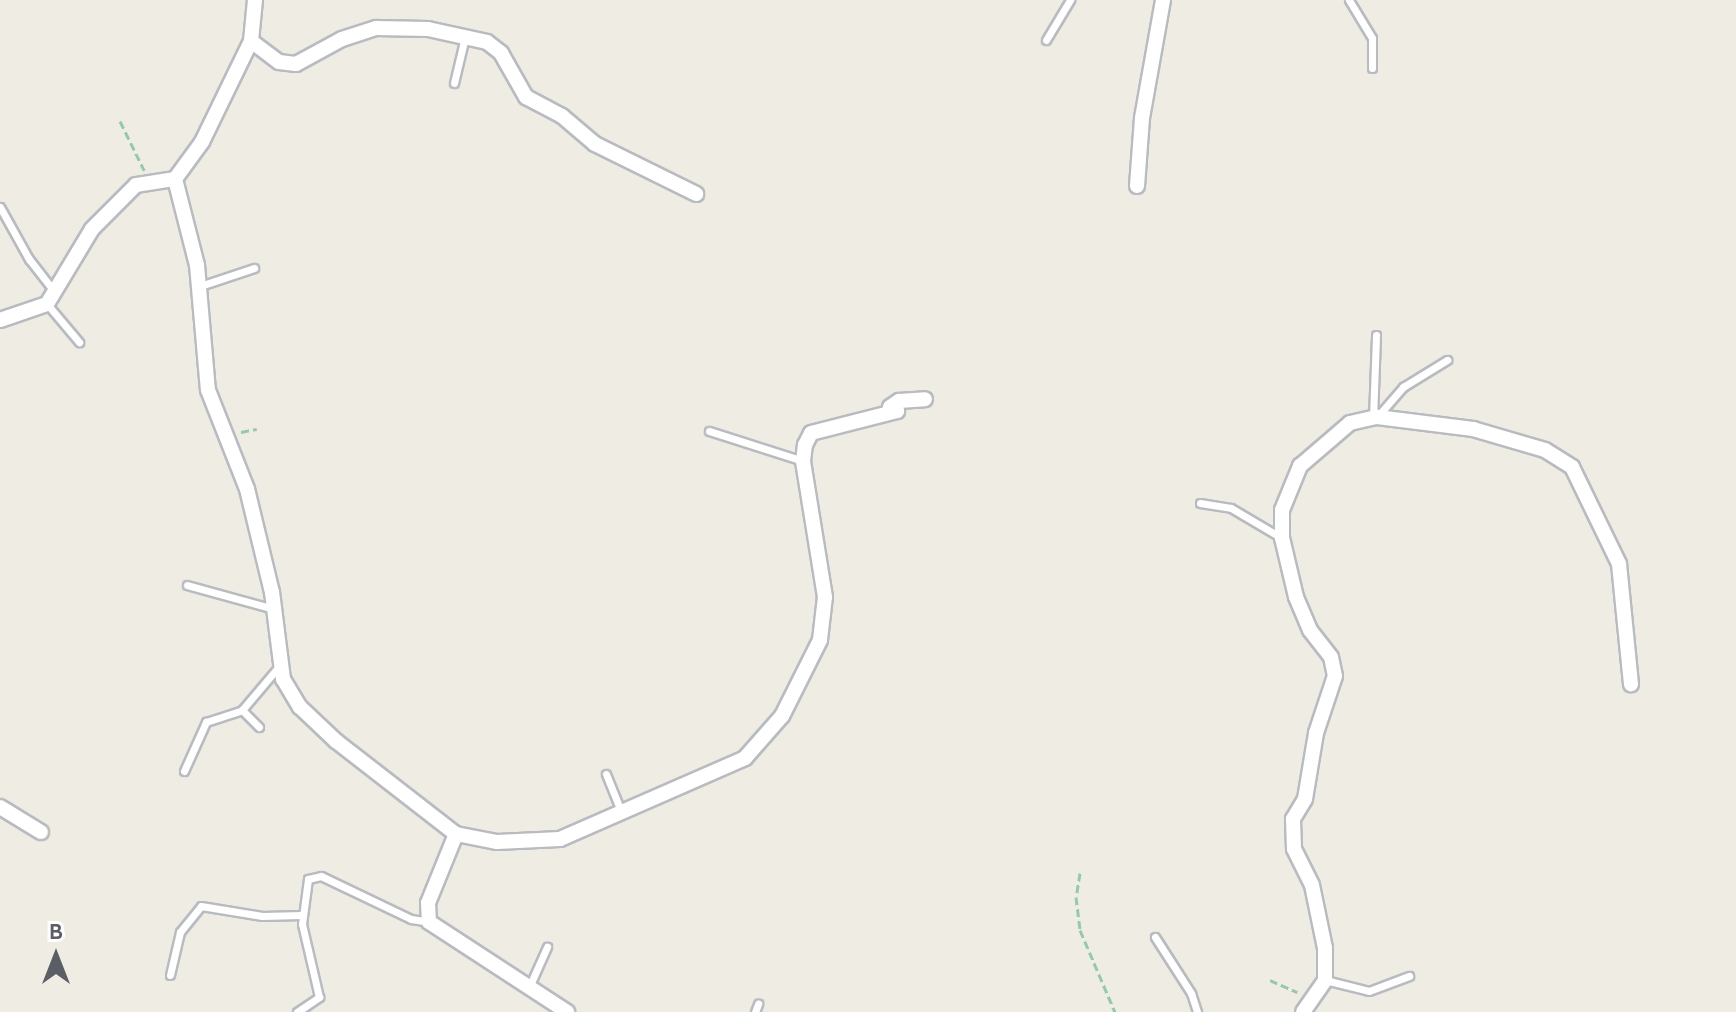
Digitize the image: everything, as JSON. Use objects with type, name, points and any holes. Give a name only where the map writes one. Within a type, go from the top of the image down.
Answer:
[{"type":"street","points":[[255,0],[251,41],[202,142],[175,179],[200,286],[208,390],[247,489],[274,609],[280,665],[289,693],[300,707],[456,834],[497,842],[560,839],[745,758],[782,716],[820,640],[825,597],[803,461],[811,433],[897,411],[890,407],[899,401],[925,399]]},
{"type":"street","points":[[1137,186],[1142,118],[1163,0]]},
{"type":"street","points":[[251,41],[279,62],[296,64],[363,30],[428,29],[465,37],[496,48],[526,97],[562,116],[595,144],[696,194]]},
{"type":"street","points":[[0,320],[51,298],[67,265],[92,229],[127,192],[150,181],[175,179]]},
{"type":"street","points":[[1309,1007],[1325,980],[1320,914],[1292,833],[1335,676],[1331,657],[1310,630],[1296,597],[1282,538],[1282,510],[1300,466],[1350,423],[1375,418],[1473,429],[1545,450],[1572,467],[1619,564],[1631,684]]},
{"type":"street","points":[[0,807],[41,832]]},
{"type":"street","points":[[456,834],[428,903],[429,922],[530,985],[567,1012]]},
{"type":"lane","points":[[1046,40],[1070,0]]},
{"type":"lane","points":[[1349,0],[1372,38],[1372,68]]},
{"type":"lane","points":[[454,83],[465,37]]},
{"type":"lane","points":[[0,207],[79,342]]},
{"type":"lane","points":[[200,286],[254,268]]},
{"type":"lane","points":[[1375,418],[1376,335]]},
{"type":"lane","points":[[1375,418],[1403,387],[1447,360]]},
{"type":"lane","points":[[709,431],[803,461]]},
{"type":"lane","points":[[1200,503],[1231,508],[1282,538]]},
{"type":"lane","points":[[187,585],[274,609]]},
{"type":"lane","points":[[184,771],[206,722],[242,710],[280,665]]},
{"type":"lane","points":[[242,710],[259,727]]},
{"type":"lane","points":[[606,774],[621,811]]},
{"type":"lane","points":[[297,1012],[319,997],[302,915],[304,886],[308,879],[321,876],[393,911],[429,922]]},
{"type":"lane","points":[[170,975],[180,932],[201,906],[262,916],[302,915]]},
{"type":"lane","points":[[1155,937],[1191,993],[1197,1012]]},
{"type":"lane","points":[[530,985],[547,947]]},
{"type":"lane","points":[[1325,980],[1369,991],[1409,976]]},
{"type":"path","points":[[120,121],[150,181]]},
{"type":"path","points":[[1080,873],[1076,897],[1080,930],[1115,1012]]},
{"type":"path","points":[[1270,980],[1309,1007]]}]
